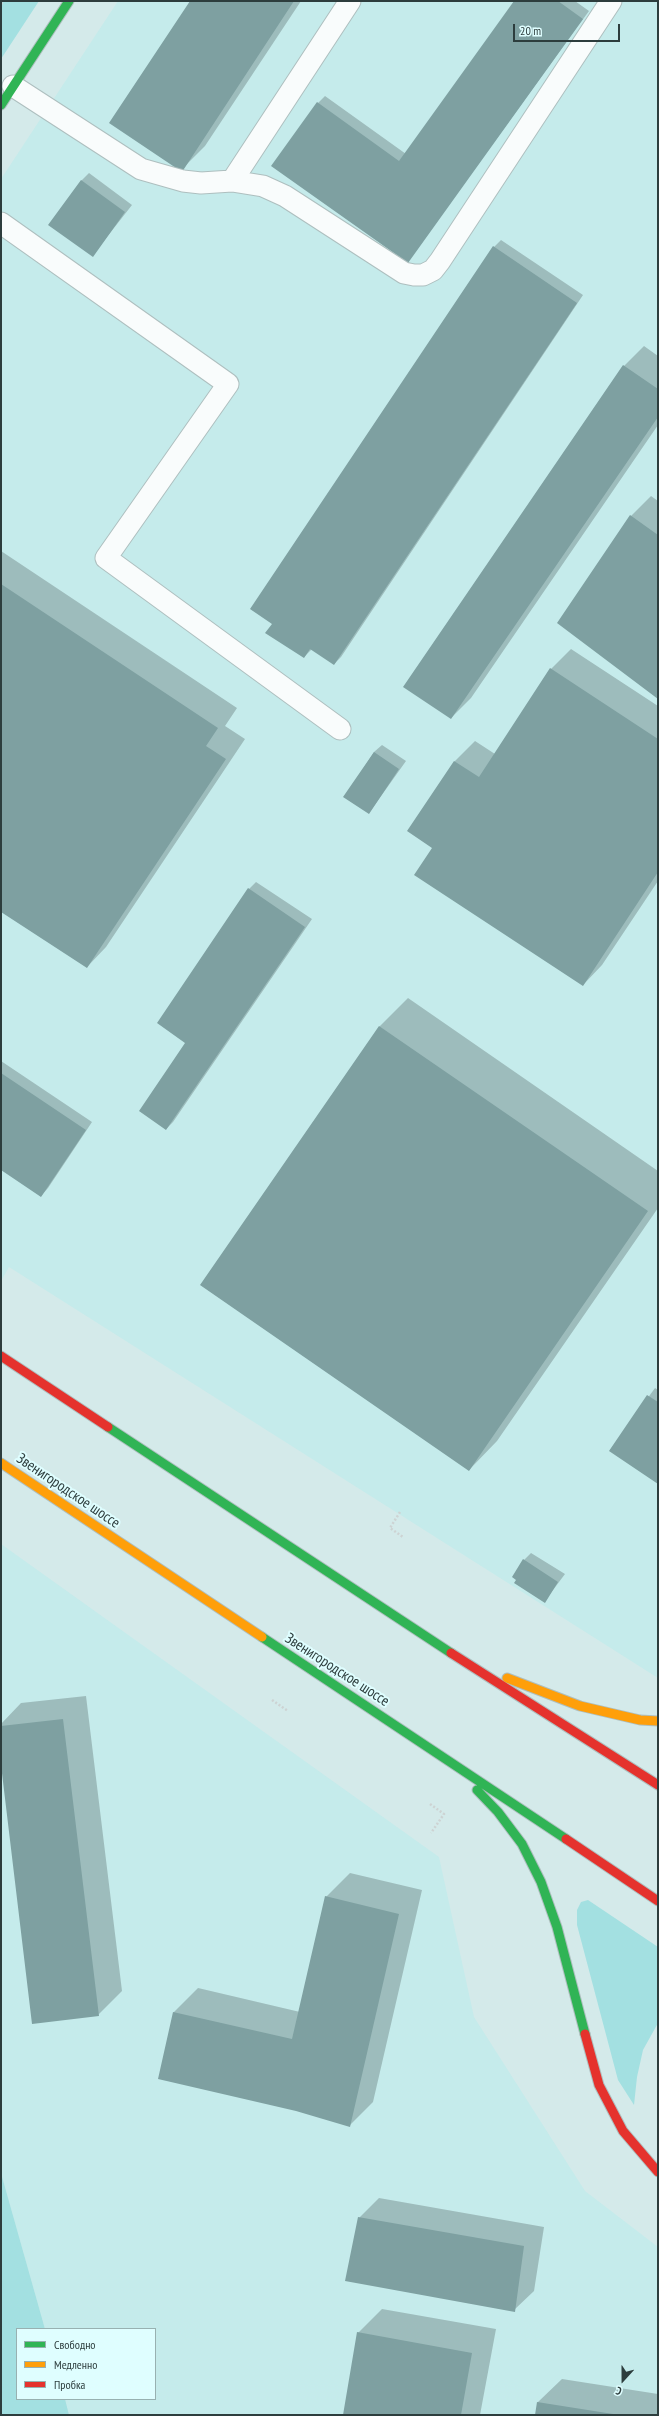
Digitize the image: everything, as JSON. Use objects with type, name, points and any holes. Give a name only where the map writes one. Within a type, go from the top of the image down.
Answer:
[{"type":"main road","points":[[1,105],[69,1]]},
{"type":"main road","points":[[1,1356],[447,1651],[658,1786]]},
{"type":"main road","name":"Звенигородское шоссе","points":[[1,1463],[658,1900]]},
{"type":"main road","points":[[447,1651],[512,1680],[580,1706],[640,1720],[658,1721]]},
{"type":"main road","points":[[429,1747],[470,1783],[498,1812],[522,1844],[541,1882],[557,1927],[599,2084],[623,2131],[658,2172]]},
{"type":"lane","points":[[232,181],[350,1]]},
{"type":"lane","points":[[13,86],[141,169],[183,181],[201,183],[232,181],[263,186],[285,196],[404,273],[414,276],[423,275],[433,270],[440,261],[611,1]]},
{"type":"lane","points":[[1,223],[228,384],[106,558],[340,729]]},
{"type":"path","points":[[400,1512],[390,1528],[403,1537]]},
{"type":"path","points":[[272,1700],[288,1711]]},
{"type":"path","points":[[430,1804],[444,1814],[431,1833]]},
{"type":"shaded area","points":[[1,1],[39,1],[1,59]]},
{"type":"shaded area","points":[[118,1],[658,1],[658,1678],[9,1267],[1,1281],[1,179]]},
{"type":"shaded area","points":[[1,1544],[439,1857],[474,2017],[585,2191],[658,2247],[658,2415],[69,2415],[65,2400],[156,2400],[156,2328],[45,2328],[1,2173]]},
{"type":"shaded area","points":[[588,1900],[658,1947],[658,2023],[643,2050],[637,2077],[634,2105],[618,2080],[577,1925],[577,1910],[581,1902]]},
{"type":"shaded area","points":[[1,2173],[45,2328],[16,2328],[16,2400],[65,2400],[69,2415],[1,2415]]},
{"type":"building","points":[[190,1],[294,1],[182,172],[109,123]]},
{"type":"building","points":[[514,1],[558,1],[583,19],[408,263],[271,166],[317,102],[399,161]]},
{"type":"building","points":[[81,180],[125,212],[93,257],[48,225]]},
{"type":"building","points":[[493,246],[577,303],[334,665],[310,649],[304,658],[265,633],[272,624],[250,609]]},
{"type":"building","points":[[623,365],[658,389],[658,417],[451,719],[403,687]]},
{"type":"building","points":[[630,515],[658,535],[658,699],[557,623]]},
{"type":"building","points":[[1,584],[218,728],[206,746],[226,759],[87,968],[1,912]]},
{"type":"building","points":[[550,668],[658,739],[658,872],[583,986],[414,875],[432,848],[407,831],[454,761],[479,777]]},
{"type":"building","points":[[374,752],[399,769],[369,814],[343,797]]},
{"type":"building","points":[[248,888],[305,927],[166,1130],[139,1111],[185,1043],[157,1023]]},
{"type":"building","points":[[379,1026],[648,1211],[469,1471],[200,1285]]},
{"type":"building","points":[[1,1073],[86,1130],[41,1197],[1,1170]]},
{"type":"building","points":[[647,1395],[658,1402],[658,1484],[609,1451]]},
{"type":"building","points":[[523,1559],[558,1582],[545,1603],[514,1583],[516,1580],[512,1577]]},
{"type":"building","points":[[63,1719],[99,2016],[32,2024],[1,1765],[1,1726]]},
{"type":"building","points":[[325,1896],[399,1914],[350,2127],[296,2111],[158,2079],[173,2012],[292,2039]]},
{"type":"building","points":[[358,2217],[524,2246],[515,2312],[345,2281]]},
{"type":"building","points":[[357,2332],[472,2353],[461,2415],[343,2415]]},
{"type":"building","points":[[537,2402],[613,2414],[613,2415],[535,2415]]},
{"type":"traffic: fast","points":[[1,105],[69,1]]},
{"type":"traffic: fast","points":[[108,1427],[451,1653]]},
{"type":"traffic: fast","points":[[262,1637],[566,1839]]},
{"type":"traffic: fast","points":[[477,1790],[498,1812],[522,1844],[541,1882],[557,1927],[585,2034]]},
{"type":"traffic: slow","points":[[1,1463],[262,1637]]},
{"type":"traffic: slow","points":[[507,1678],[580,1706],[640,1720],[658,1721]]},
{"type":"traffic: jam","points":[[1,1356],[108,1427]]},
{"type":"traffic: jam","points":[[451,1653],[658,1785]]},
{"type":"traffic: jam","points":[[566,1839],[658,1901]]},
{"type":"traffic: jam","points":[[585,2034],[599,2085],[623,2131],[658,2172]]}]
